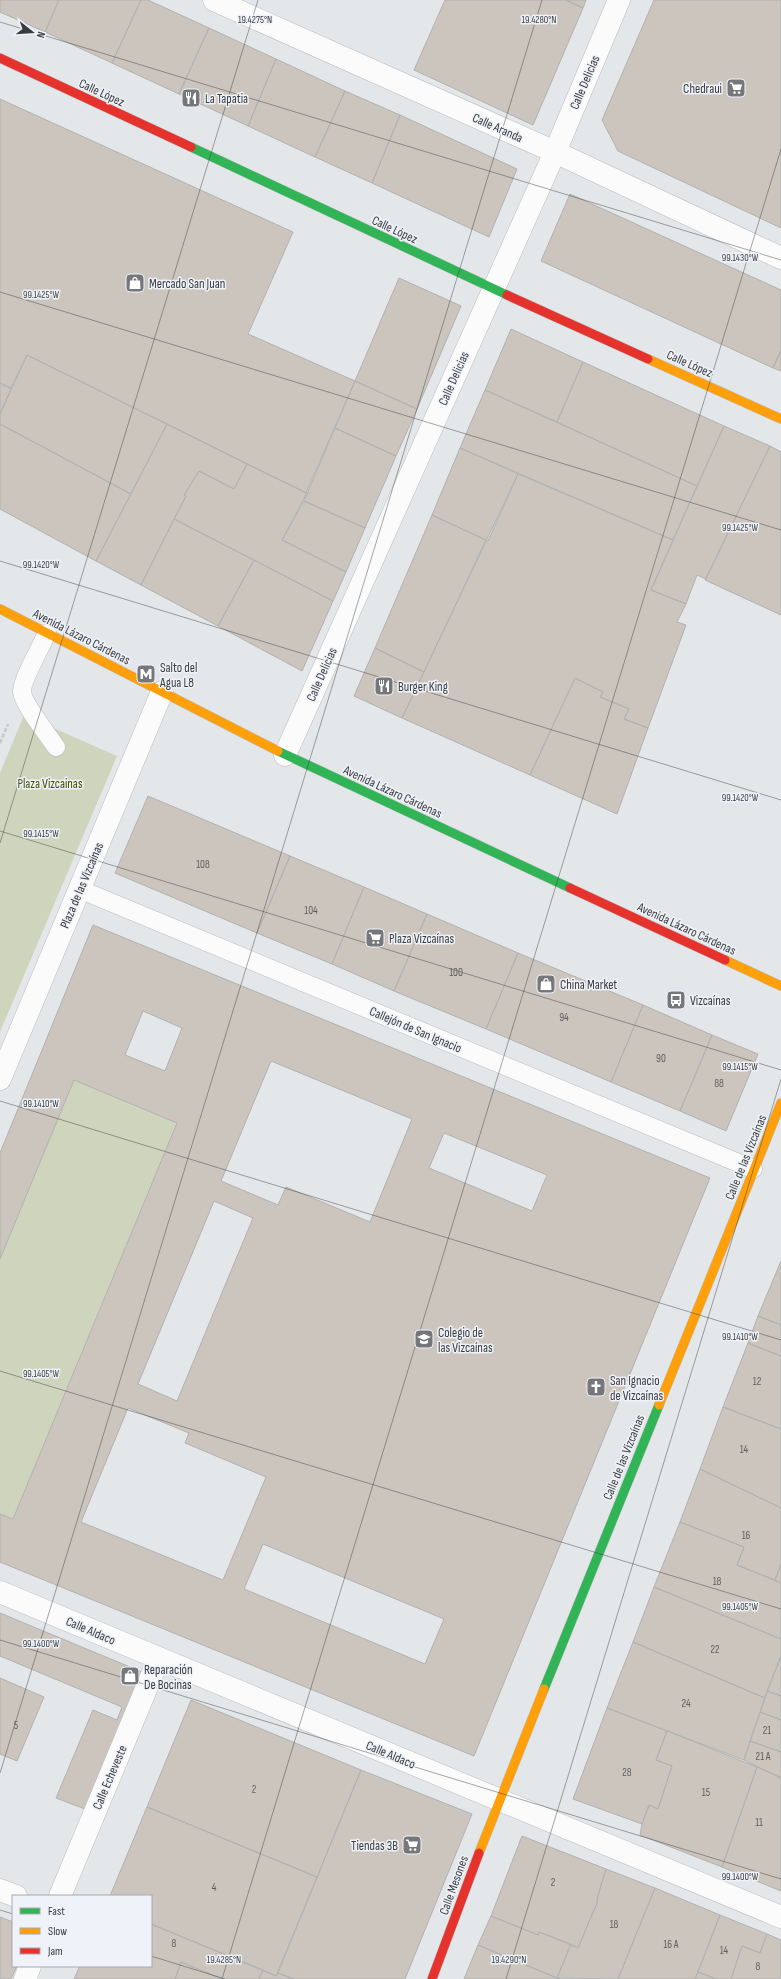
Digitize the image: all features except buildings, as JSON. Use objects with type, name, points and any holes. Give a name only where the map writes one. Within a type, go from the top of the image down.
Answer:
[{"type":"street","name":"Calle Aranda","points":[[214,0],[555,152],[781,258]]},
{"type":"street","name":"Calle Delicias","points":[[285,755],[555,152],[619,0]]},
{"type":"street","name":"Calle López","points":[[0,58],[493,289],[781,419]]},
{"type":"street","name":"Avenida Lázaro Cárdenas","points":[[0,609],[285,755],[781,986]]},
{"type":"street","name":"Plaza de las Vizcaínas","points":[[0,1079],[162,692]]},
{"type":"street","name":"Calle de las Vizcaínas","points":[[499,1799],[781,1103]]},
{"type":"street","name":"Calle Aldaco","points":[[0,1592],[781,1917]]},
{"type":"street","name":"Calle Echeveste","points":[[60,1895],[159,1658]]},
{"type":"street","name":"Calle Mesones","points":[[432,1979],[499,1799]]},
{"type":"street","points":[[0,1890],[13,1895]]},
{"type":"street","points":[[25,1979],[30,1967]]},
{"type":"lane","points":[[47,633],[24,682],[22,692],[26,701],[56,747]]},
{"type":"lane","name":"Callejón de San Ignacio","points":[[79,889],[753,1169]]},
{"type":"green space","name":"Plaza Vizcainas","points":[[24,715],[117,756],[0,1032],[0,773]]},
{"type":"green space","points":[[74,1080],[177,1123],[13,1519],[0,1514],[0,1259]]},
{"type":"traffic: fast","points":[[191,147],[507,295]]},
{"type":"traffic: fast","points":[[278,751],[570,888]]},
{"type":"traffic: fast","points":[[544,1689],[659,1405]]},
{"type":"traffic: slow","points":[[648,359],[781,419]]},
{"type":"traffic: slow","points":[[0,609],[278,751]]},
{"type":"traffic: slow","points":[[725,960],[781,986]]},
{"type":"traffic: slow","points":[[659,1405],[781,1103]]},
{"type":"traffic: slow","points":[[479,1853],[544,1689]]},
{"type":"traffic: jam","points":[[0,58],[191,147]]},
{"type":"traffic: jam","points":[[507,295],[648,359]]},
{"type":"traffic: jam","points":[[570,888],[725,960]]},
{"type":"traffic: jam","points":[[432,1979],[479,1853]]},
{"type":"place","name":"Chedraui","points":[[736,88]]},
{"type":"place","name":"La Tapatia","points":[[191,98]]},
{"type":"place","name":"Mercado San Juan","points":[[135,283]]},
{"type":"place","name":"Salto del Agua L8","points":[[146,674]]},
{"type":"place","name":"Burger King","points":[[384,686]]},
{"type":"place","name":"Plaza Vizcaínas","points":[[375,938]]},
{"type":"place","name":"China Market","points":[[546,984]]},
{"type":"place","name":"Vizcaínas","points":[[676,1000]]},
{"type":"place","name":"Colegio de las Vizcaínas","points":[[424,1339]]},
{"type":"place","name":"San Ignacio de Vizcaínas","points":[[596,1387]]},
{"type":"place","name":"Reparación De Bocinas","points":[[130,1676]]},
{"type":"place","name":"Tiendas 3B","points":[[412,1845]]}]
